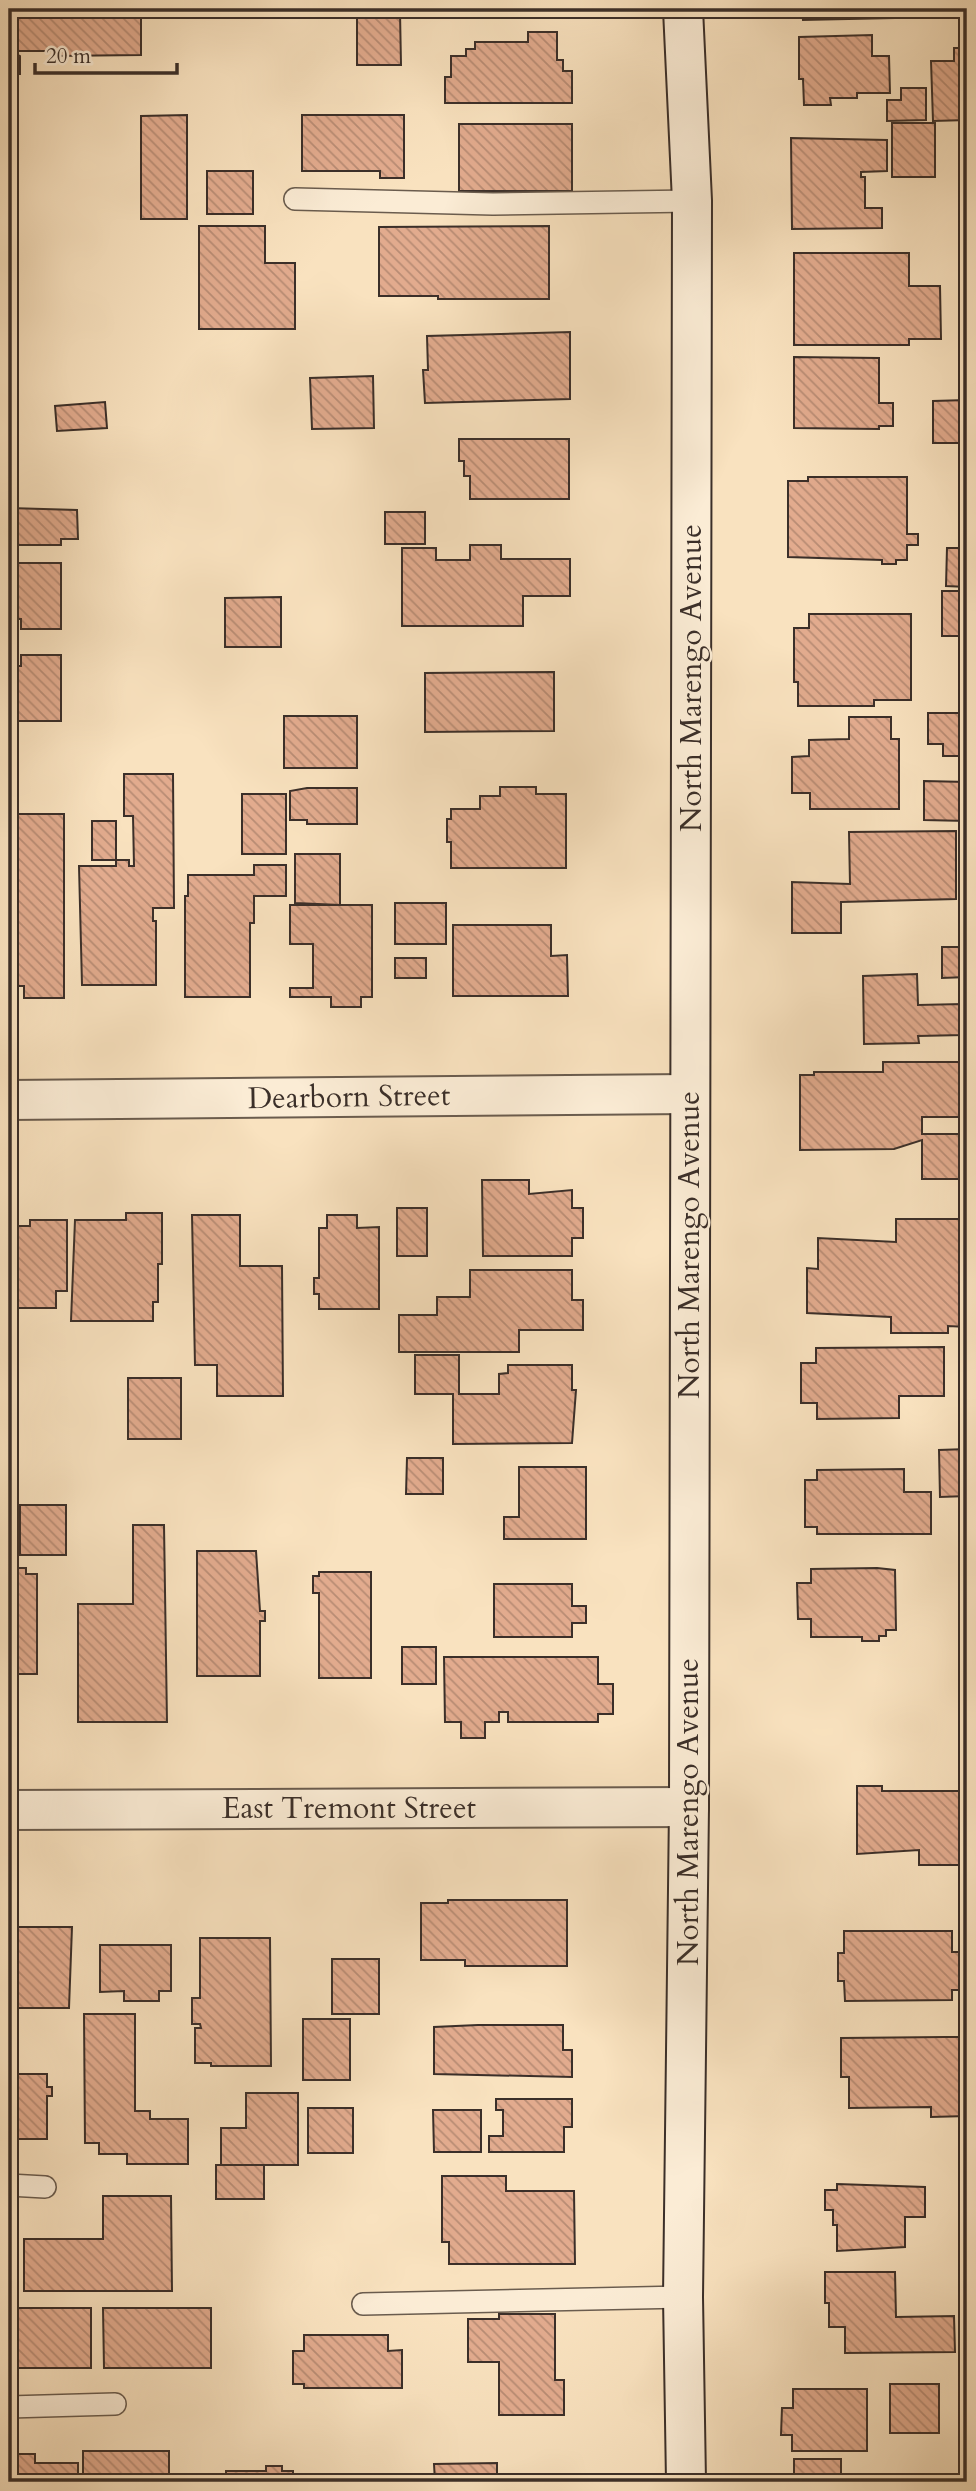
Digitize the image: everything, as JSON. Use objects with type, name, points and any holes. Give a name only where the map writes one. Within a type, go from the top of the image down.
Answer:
[{"type":"street","name":"North Marengo Avenue","points":[[683,9],[692,201],[689,1807],[682,2297],[686,2482]]},
{"type":"street","name":"Dearborn Street","points":[[9,1100],[689,1094]]},
{"type":"street","name":"East Tremont Street","points":[[9,1810],[689,1807]]},
{"type":"lane","points":[[295,199],[493,204],[692,201]]},
{"type":"lane","points":[[9,2185],[45,2188]]},
{"type":"lane","points":[[363,2304],[682,2297]]},
{"type":"lane","points":[[9,2407],[115,2404]]},
{"type":"building","points":[[802,9],[894,9],[894,18],[803,20]]},
{"type":"building","points":[[15,11],[141,11],[141,55],[54,56],[54,51],[15,51]]},
{"type":"building","points":[[357,12],[400,12],[401,65],[357,65]]},
{"type":"building","points":[[9,13],[10,51],[20,56],[20,74],[9,74]]},
{"type":"building","points":[[528,32],[557,32],[557,60],[563,60],[563,71],[572,71],[572,103],[445,103],[445,77],[451,77],[451,56],[466,56],[466,49],[475,49],[475,42],[528,42]]},
{"type":"building","points":[[872,35],[872,56],[889,56],[890,93],[857,93],[857,98],[830,98],[831,105],[804,105],[803,79],[799,79],[799,37]]},
{"type":"building","points":[[954,48],[967,48],[967,120],[933,121],[931,61],[954,61]]},
{"type":"building","points":[[901,88],[926,88],[926,120],[887,121],[887,100],[901,100]]},
{"type":"building","points":[[187,115],[187,219],[141,219],[141,116]]},
{"type":"building","points":[[302,115],[404,115],[404,178],[380,178],[380,171],[302,171]]},
{"type":"building","points":[[892,123],[935,123],[935,177],[892,177]]},
{"type":"building","points":[[459,124],[572,124],[572,191],[459,191]]},
{"type":"building","points":[[791,138],[887,140],[887,171],[861,172],[861,177],[865,177],[865,208],[882,208],[882,228],[792,229]]},
{"type":"building","points":[[207,171],[253,171],[253,214],[207,214]]},
{"type":"building","points":[[199,226],[265,226],[265,263],[295,263],[295,329],[199,329]]},
{"type":"building","points":[[549,226],[549,299],[379,296],[379,227]]},
{"type":"building","points":[[794,253],[909,253],[909,286],[940,286],[941,339],[909,339],[909,345],[794,345]]},
{"type":"building","points":[[570,332],[570,399],[425,403],[423,370],[428,370],[427,336]]},
{"type":"building","points":[[794,357],[879,358],[879,403],[893,403],[893,426],[879,426],[879,429],[794,428]]},
{"type":"building","points":[[373,376],[374,428],[312,429],[310,378]]},
{"type":"building","points":[[967,400],[967,443],[933,443],[933,401]]},
{"type":"building","points":[[105,402],[107,428],[57,431],[55,406]]},
{"type":"building","points":[[459,439],[569,439],[569,499],[470,499],[470,476],[464,476],[464,461],[459,461]]},
{"type":"building","points":[[808,477],[907,477],[907,534],[918,534],[918,545],[907,545],[907,560],[896,560],[896,564],[882,564],[882,560],[788,557],[788,481],[808,481]]},
{"type":"building","points":[[9,508],[77,510],[78,539],[61,539],[61,545],[9,545]]},
{"type":"building","points":[[385,512],[425,512],[425,544],[385,544]]},
{"type":"building","points":[[470,545],[501,545],[501,559],[570,559],[570,596],[523,596],[523,626],[402,626],[402,548],[436,548],[436,560],[470,560]]},
{"type":"building","points":[[947,548],[967,548],[967,587],[946,586]]},
{"type":"building","points":[[9,563],[61,563],[61,629],[21,629],[21,619],[9,619]]},
{"type":"building","points":[[942,591],[967,591],[967,636],[942,636]]},
{"type":"building","points":[[281,597],[281,647],[225,647],[225,598]]},
{"type":"building","points":[[809,614],[911,614],[911,700],[874,700],[874,706],[798,706],[798,682],[794,682],[794,628],[809,628]]},
{"type":"building","points":[[21,655],[61,655],[61,721],[9,721],[9,666],[21,666]]},
{"type":"building","points":[[554,672],[554,731],[425,732],[425,673]]},
{"type":"building","points":[[928,713],[967,713],[967,756],[943,756],[943,744],[928,744]]},
{"type":"building","points":[[284,716],[357,716],[357,768],[284,768]]},
{"type":"building","points":[[849,717],[891,717],[891,739],[899,739],[899,809],[810,809],[810,793],[792,793],[792,757],[809,756],[809,740],[849,739]]},
{"type":"building","points":[[124,774],[173,774],[174,908],[153,908],[153,921],[156,921],[156,985],[82,985],[79,866],[116,866],[116,860],[129,860],[129,866],[134,866],[133,816],[124,816]]},
{"type":"building","points":[[924,781],[967,782],[967,821],[924,820]]},
{"type":"building","points":[[500,787],[536,787],[536,794],[566,794],[566,868],[451,868],[451,842],[447,842],[447,819],[451,819],[451,809],[480,809],[480,796],[500,796]]},
{"type":"building","points":[[307,788],[357,788],[357,824],[307,824],[307,820],[290,820],[290,791]]},
{"type":"building","points":[[242,794],[286,794],[286,854],[242,854]]},
{"type":"building","points":[[9,814],[64,814],[64,998],[24,998],[24,986],[9,986]]},
{"type":"building","points":[[92,821],[116,821],[116,860],[92,860]]},
{"type":"building","points":[[956,831],[956,899],[841,902],[841,933],[792,933],[792,882],[850,884],[849,832]]},
{"type":"building","points":[[295,854],[340,854],[340,905],[295,903]]},
{"type":"building","points":[[254,865],[286,865],[286,896],[254,896],[254,923],[250,923],[250,997],[185,997],[185,896],[188,896],[188,875],[254,875]]},
{"type":"building","points":[[395,903],[446,903],[446,944],[395,944]]},
{"type":"building","points":[[290,905],[372,905],[372,997],[361,997],[361,1007],[331,1007],[331,997],[290,997],[290,988],[313,988],[313,944],[290,944]]},
{"type":"building","points":[[453,925],[551,925],[551,956],[567,955],[568,996],[453,996]]},
{"type":"building","points":[[942,947],[967,947],[967,977],[942,978]]},
{"type":"building","points":[[395,958],[426,958],[426,978],[395,978]]},
{"type":"building","points":[[917,974],[918,1005],[962,1004],[963,1035],[918,1036],[919,1043],[864,1044],[863,976]]},
{"type":"building","points":[[883,1062],[967,1062],[967,1117],[922,1117],[922,1134],[967,1134],[967,1179],[922,1179],[922,1140],[894,1149],[800,1150],[800,1075],[814,1075],[814,1072],[883,1072]]},
{"type":"building","points":[[482,1180],[529,1180],[529,1194],[572,1190],[572,1208],[583,1208],[583,1238],[572,1238],[572,1256],[483,1256]]},
{"type":"building","points":[[397,1208],[427,1208],[427,1256],[397,1256]]},
{"type":"building","points":[[126,1213],[162,1213],[162,1264],[158,1264],[158,1302],[153,1302],[153,1321],[71,1321],[75,1220],[126,1220]]},
{"type":"building","points":[[192,1215],[240,1215],[240,1266],[282,1266],[283,1396],[217,1396],[217,1365],[195,1365]]},
{"type":"building","points":[[327,1215],[357,1215],[357,1228],[379,1227],[379,1309],[319,1309],[319,1294],[314,1294],[314,1278],[319,1278],[319,1228],[327,1228]]},
{"type":"building","points":[[896,1219],[967,1219],[967,1327],[948,1326],[948,1333],[891,1333],[891,1317],[807,1313],[807,1268],[818,1269],[818,1238],[896,1242]]},
{"type":"building","points":[[30,1220],[67,1220],[67,1291],[56,1291],[56,1308],[9,1308],[9,1226],[30,1226]]},
{"type":"building","points":[[470,1270],[572,1270],[572,1300],[583,1300],[583,1330],[519,1330],[519,1352],[399,1352],[399,1315],[437,1315],[437,1297],[470,1297]]},
{"type":"building","points":[[944,1347],[944,1396],[899,1396],[899,1418],[817,1419],[817,1403],[801,1403],[801,1363],[816,1363],[816,1348]]},
{"type":"building","points":[[415,1355],[459,1355],[459,1394],[499,1394],[499,1374],[508,1373],[508,1365],[572,1365],[572,1390],[576,1390],[572,1443],[453,1444],[453,1394],[415,1394]]},
{"type":"building","points":[[128,1378],[181,1378],[181,1439],[128,1439]]},
{"type":"building","points":[[9,1381],[13,1381],[13,1423],[9,1423]]},
{"type":"building","points":[[967,1449],[967,1496],[940,1497],[939,1450]]},
{"type":"building","points":[[407,1458],[443,1458],[443,1494],[406,1494]]},
{"type":"building","points":[[519,1467],[586,1467],[586,1539],[504,1539],[504,1517],[519,1517]]},
{"type":"building","points":[[904,1469],[904,1492],[931,1492],[931,1534],[817,1534],[817,1527],[805,1527],[805,1480],[817,1480],[817,1470]]},
{"type":"building","points":[[20,1505],[66,1505],[66,1555],[20,1555]]},
{"type":"building","points":[[133,1525],[164,1525],[167,1722],[78,1722],[78,1604],[133,1604]]},
{"type":"building","points":[[197,1551],[256,1551],[260,1611],[265,1611],[265,1621],[260,1621],[260,1676],[197,1676]]},
{"type":"building","points":[[9,1568],[26,1568],[26,1574],[37,1574],[37,1674],[9,1674]]},
{"type":"building","points":[[811,1569],[895,1570],[896,1630],[886,1630],[886,1636],[879,1636],[879,1641],[862,1641],[862,1637],[811,1637],[811,1619],[798,1619],[797,1583],[811,1583]]},
{"type":"building","points":[[319,1572],[371,1572],[371,1678],[319,1678],[319,1593],[313,1593],[313,1576],[319,1576]]},
{"type":"building","points":[[494,1584],[572,1584],[572,1606],[586,1606],[586,1623],[572,1623],[572,1637],[494,1637]]},
{"type":"building","points":[[402,1647],[436,1647],[436,1684],[402,1684]]},
{"type":"building","points":[[444,1657],[598,1657],[598,1684],[613,1684],[613,1714],[598,1714],[598,1722],[508,1722],[508,1712],[499,1712],[499,1722],[485,1722],[485,1738],[461,1738],[461,1722],[445,1722]]},
{"type":"building","points":[[964,1669],[967,1669],[967,1726],[964,1726]]},
{"type":"building","points":[[857,1786],[882,1786],[882,1791],[967,1791],[967,1865],[919,1865],[919,1850],[857,1854]]},
{"type":"building","points":[[448,1900],[567,1900],[567,1966],[465,1966],[465,1960],[421,1960],[421,1903],[448,1903]]},
{"type":"building","points":[[15,1927],[72,1927],[69,2008],[9,2008],[9,1955],[15,1955]]},
{"type":"building","points":[[844,1931],[952,1931],[952,1952],[967,1952],[967,1990],[952,1990],[952,2000],[845,2001],[844,1981],[838,1981],[838,1953],[844,1953]]},
{"type":"building","points":[[200,1938],[270,1938],[271,2066],[211,2066],[211,2063],[195,2063],[195,2028],[201,2028],[200,2024],[192,2024],[192,1998],[200,1998]]},
{"type":"building","points":[[100,1945],[171,1945],[171,1991],[159,1991],[159,2001],[124,2001],[124,1991],[100,1992]]},
{"type":"building","points":[[332,1959],[379,1959],[379,2014],[332,2014]]},
{"type":"building","points":[[84,2014],[135,2014],[135,2111],[150,2111],[150,2119],[188,2119],[188,2164],[127,2164],[127,2154],[99,2154],[99,2143],[85,2143]]},
{"type":"building","points":[[303,2019],[350,2019],[350,2080],[303,2080]]},
{"type":"building","points":[[563,2025],[563,2050],[572,2050],[572,2077],[434,2074],[434,2027]]},
{"type":"building","points":[[967,2037],[967,2116],[931,2117],[931,2107],[849,2108],[849,2077],[841,2077],[841,2038]]},
{"type":"building","points":[[9,2049],[15,2049],[15,2074],[47,2074],[47,2087],[52,2087],[52,2096],[47,2096],[47,2139],[9,2139]]},
{"type":"building","points":[[246,2093],[298,2093],[298,2165],[221,2165],[221,2128],[246,2128]]},
{"type":"building","points":[[496,2099],[572,2099],[572,2127],[564,2127],[564,2152],[489,2152],[489,2136],[503,2136],[503,2110],[496,2110]]},
{"type":"building","points":[[308,2108],[353,2108],[353,2153],[308,2153]]},
{"type":"building","points":[[433,2110],[481,2110],[481,2152],[434,2152]]},
{"type":"building","points":[[216,2165],[264,2165],[264,2199],[216,2199]]},
{"type":"building","points":[[442,2176],[506,2176],[506,2191],[574,2191],[575,2264],[449,2264],[449,2242],[442,2242]]},
{"type":"building","points":[[837,2184],[925,2187],[925,2217],[905,2217],[905,2247],[837,2251],[837,2225],[833,2225],[833,2210],[825,2210],[825,2190],[837,2190]]},
{"type":"building","points":[[103,2196],[171,2196],[172,2291],[24,2291],[24,2239],[103,2239]]},
{"type":"building","points":[[825,2272],[895,2272],[896,2317],[954,2316],[955,2352],[845,2353],[845,2327],[829,2327],[829,2303],[825,2303]]},
{"type":"building","points":[[9,2308],[91,2308],[91,2368],[9,2368]]},
{"type":"building","points":[[103,2308],[211,2308],[211,2368],[104,2368]]},
{"type":"building","points":[[499,2314],[555,2314],[555,2380],[564,2380],[564,2415],[499,2415],[499,2362],[468,2362],[468,2319],[499,2319]]},
{"type":"building","points":[[304,2335],[388,2335],[388,2351],[402,2350],[402,2388],[304,2388],[304,2384],[293,2384],[293,2351],[304,2351]]},
{"type":"building","points":[[890,2384],[939,2384],[939,2433],[890,2433]]},
{"type":"building","points":[[793,2389],[867,2389],[867,2451],[792,2451],[792,2435],[781,2435],[782,2408],[793,2408]]},
{"type":"building","points":[[83,2451],[169,2451],[169,2482],[83,2482]]},
{"type":"building","points":[[9,2454],[35,2454],[35,2463],[78,2463],[78,2482],[9,2482]]},
{"type":"building","points":[[794,2459],[841,2459],[841,2482],[794,2482]]},
{"type":"building","points":[[497,2463],[497,2477],[532,2477],[532,2482],[435,2482],[434,2464]]},
{"type":"building","points":[[266,2466],[282,2466],[282,2471],[293,2471],[293,2482],[226,2482],[226,2471],[266,2471]]}]
